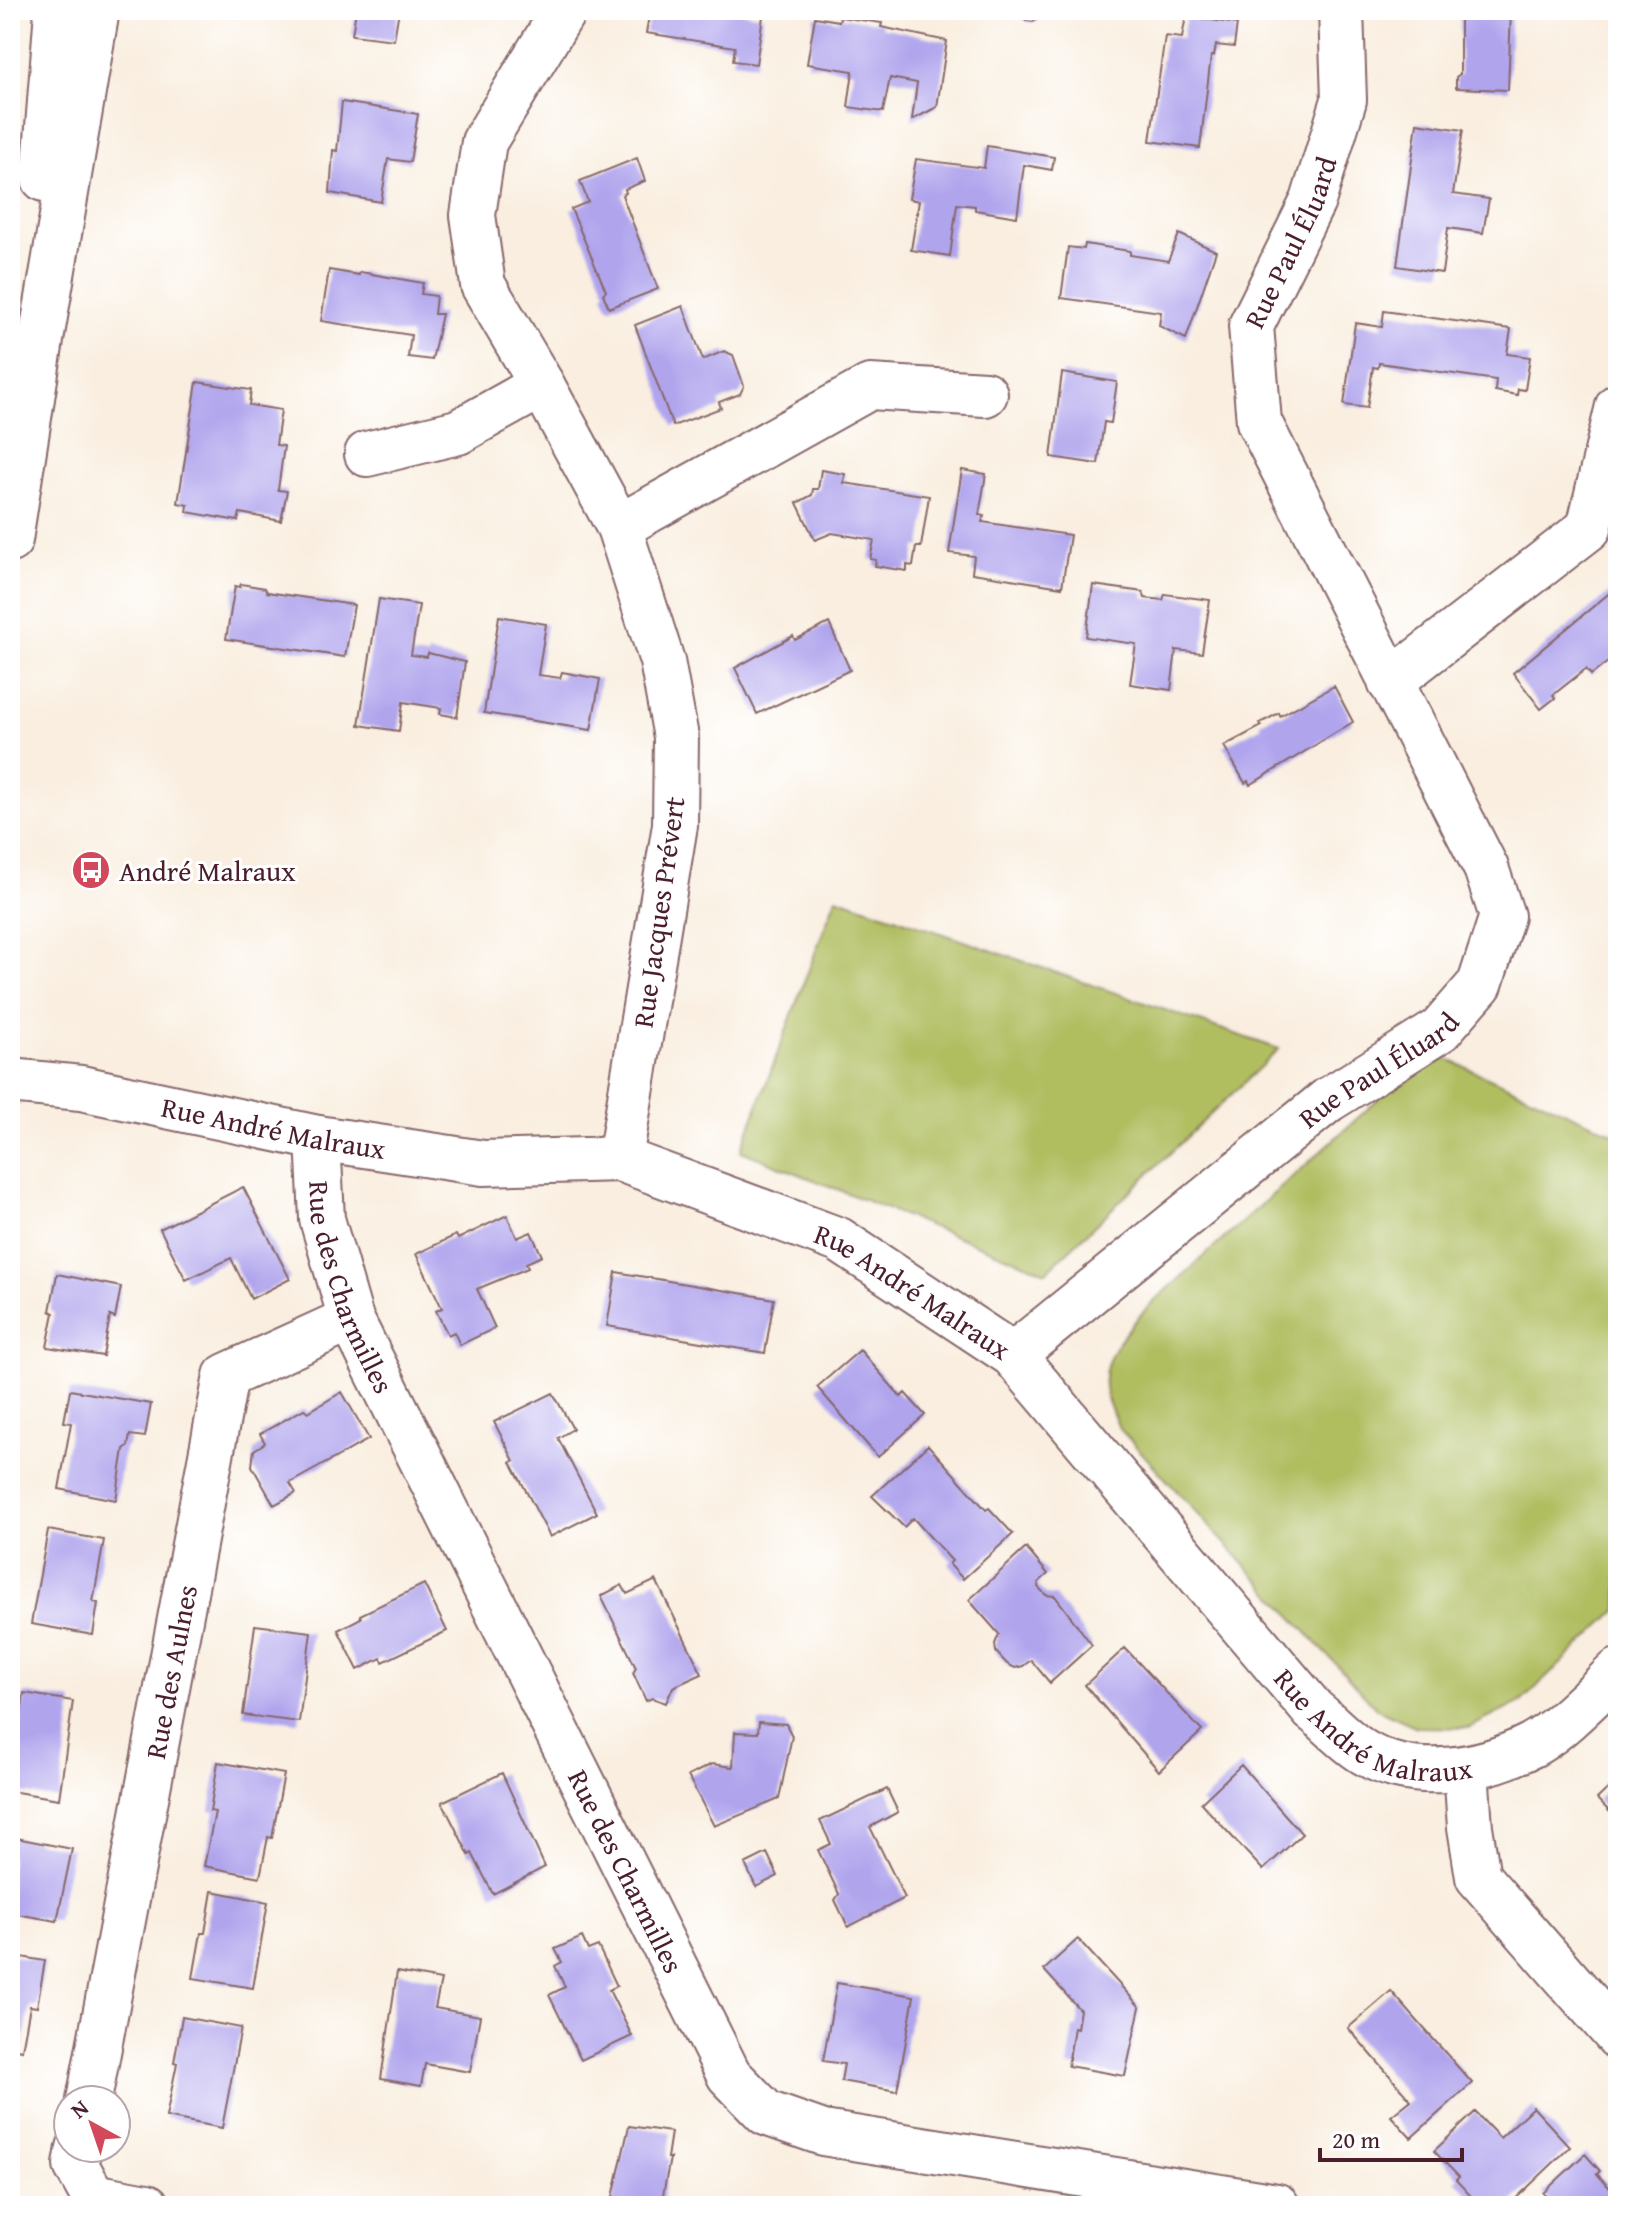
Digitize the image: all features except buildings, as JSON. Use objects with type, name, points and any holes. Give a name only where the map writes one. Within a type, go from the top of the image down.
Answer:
[{"type":"street","points":[[41,340],[45,163],[57,10]]},
{"type":"street","points":[[10,540],[97,10]]},
{"type":"street","name":"Rue Jacques Prévert","points":[[564,10],[484,142],[473,215],[483,285],[542,385],[619,527],[662,661],[676,737],[675,825],[620,1159]]},
{"type":"street","name":"Rue Paul Éluard","points":[[1013,1355],[1328,1100],[1440,1030],[1480,984],[1502,916],[1486,868],[1259,422],[1251,326],[1313,201],[1344,100],[1341,10]]},
{"type":"street","points":[[367,454],[458,432],[542,385]]},
{"type":"street","points":[[619,527],[870,387],[985,394]]},
{"type":"street","points":[[1390,682],[1589,528],[1618,406]]},
{"type":"street","name":"Rue André Malraux","points":[[10,1081],[81,1088],[318,1138],[483,1163],[620,1159],[839,1240],[1013,1355],[1313,1710],[1365,1753],[1410,1770],[1466,1769],[1531,1746],[1582,1706],[1618,1671]]},
{"type":"street","name":"Rue des Charmilles","points":[[318,1138],[322,1219],[351,1319],[729,2075],[766,2113],[823,2133],[1277,2206]]},
{"type":"street","name":"Rue des Aulnes","points":[[92,2084],[226,1376],[351,1319]]},
{"type":"street","points":[[1466,1769],[1470,1827],[1478,1877],[1618,2037]]},
{"type":"street","points":[[76,2164],[93,2196],[147,2206]]},
{"type":"green space","points":[[836,897],[1279,1049],[1046,1272],[741,1151]]},
{"type":"green space","points":[[1431,1052],[1618,1135],[1618,1609],[1521,1702],[1469,1728],[1417,1727],[1377,1709],[1119,1428],[1108,1402],[1105,1384],[1109,1360],[1115,1348],[1148,1307]]},
{"type":"place","name":"André Malraux","points":[[91,870]]}]
